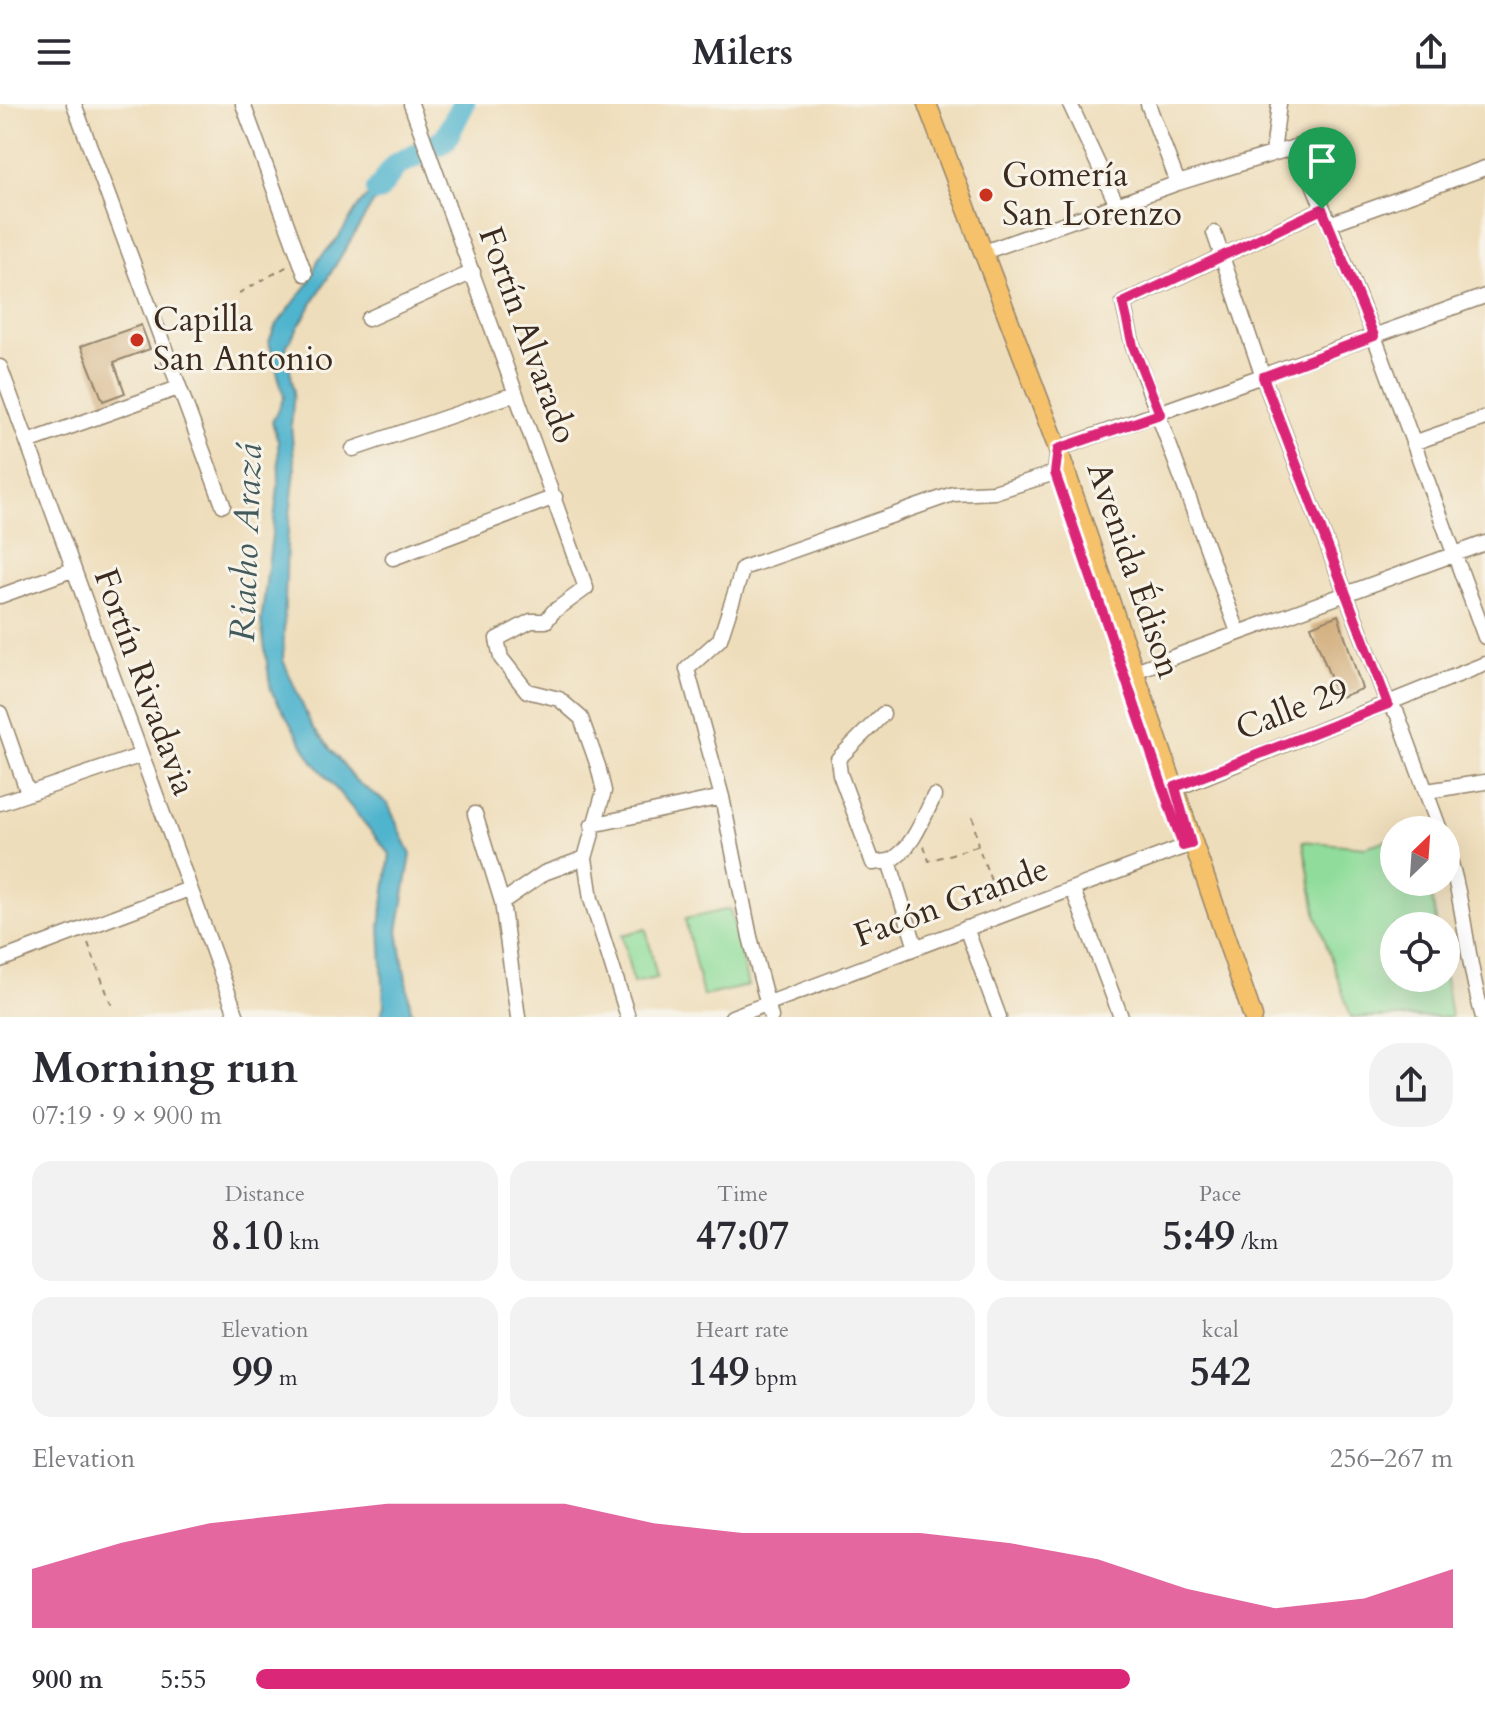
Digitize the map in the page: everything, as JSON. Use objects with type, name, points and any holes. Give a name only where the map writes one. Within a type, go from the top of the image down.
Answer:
[{"type":"main road","name":"Avenida Édison","points":[[919,104],[996,301],[1055,473],[1131,672]]},
{"type":"main road","name":"Avenida Édison","points":[[927,104],[1058,449],[1243,1017]]},
{"type":"main road","name":"Avenida Édison","points":[[1187,845],[1253,1017]]},
{"type":"street","points":[[74,104],[223,505]]},
{"type":"street","points":[[243,104],[302,267]]},
{"type":"street","name":"Fortín Alvarado","points":[[411,104],[586,588],[553,612],[546,621],[531,621],[497,639],[501,658],[527,691],[559,699],[581,718],[604,791],[592,825]]},
{"type":"street","points":[[1070,104],[1117,205]]},
{"type":"street","points":[[1148,104],[1178,183]]},
{"type":"street","points":[[1273,153],[1279,104]]},
{"type":"street","points":[[984,252],[1178,183],[1298,146],[1374,336],[1485,637]]},
{"type":"street","points":[[1329,224],[1485,168]]},
{"type":"street","points":[[1238,632],[1133,346],[1123,303],[1322,209]]},
{"type":"street","points":[[1214,233],[1263,377],[1345,594],[1388,704],[1397,713],[1435,816]]},
{"type":"street","points":[[368,319],[473,272]]},
{"type":"street","points":[[769,1010],[722,797],[687,669],[720,639],[743,568],[953,494],[994,492],[1055,473],[1058,449],[1485,296]]},
{"type":"street","name":"Fortín Rivadavia","points":[[0,367],[4,390],[28,442],[139,756],[237,1017]]},
{"type":"street","points":[[28,442],[178,388]]},
{"type":"street","points":[[353,449],[515,394]]},
{"type":"street","points":[[1413,443],[1485,418]]},
{"type":"street","points":[[393,558],[555,497]]},
{"type":"street","points":[[1131,672],[1485,543]]},
{"type":"street","points":[[0,596],[72,570]]},
{"type":"street","name":"Calle 29","points":[[1171,790],[1485,664]]},
{"type":"street","points":[[0,713],[28,793]]},
{"type":"street","points":[[883,714],[838,759],[840,774],[873,863],[897,857],[918,828],[934,796]]},
{"type":"street","points":[[0,803],[139,756]]},
{"type":"street","points":[[1427,791],[1485,782]]},
{"type":"street","points":[[628,1017],[591,899],[585,858],[592,825],[722,797]]},
{"type":"street","points":[[475,814],[502,902],[518,1017]]},
{"type":"street","name":"Facón Grande","points":[[732,1017],[769,1010],[915,945],[1073,890],[1187,845]]},
{"type":"street","points":[[502,902],[544,873],[585,858]]},
{"type":"street","points":[[889,861],[915,945]]},
{"type":"street","points":[[0,960],[189,889]]},
{"type":"street","points":[[1073,890],[1121,1017]]},
{"type":"street","points":[[1458,896],[1470,974],[1483,1017]]},
{"type":"street","points":[[966,928],[999,1017]]},
{"type":"path","points":[[239,293],[302,267]]},
{"type":"path","points":[[973,817],[978,846],[1004,914]]},
{"type":"path","points":[[918,828],[929,861],[978,846]]},
{"type":"path","points":[[82,929],[113,1009]]},
{"type":"green space","points":[[1303,841],[1365,847],[1380,842],[1380,896],[1432,896],[1434,912],[1380,912],[1380,992],[1447,992],[1451,1017],[1351,1017],[1317,917]]},
{"type":"green space","points":[[730,909],[748,986],[703,996],[685,919]]},
{"type":"green space","points":[[646,929],[657,978],[633,983],[622,935]]},
{"type":"water","points":[[396,165],[286,347],[294,391],[291,425],[295,470],[287,542],[283,660],[311,725],[356,781],[388,804],[411,855],[398,931],[412,1017],[380,1017],[384,1005],[380,926],[390,854],[312,760],[271,691],[261,622],[279,480],[278,441],[272,422],[284,397],[269,342],[275,327],[309,283],[318,260],[338,238],[359,205]]},
{"type":"building","points":[[141,325],[150,349],[114,362],[125,393],[103,401],[81,346]]},
{"type":"building","points":[[1338,615],[1362,689],[1338,698],[1311,626]]},
{"type":"waterway","name":"Riacho Arazá","points":[[378,190],[396,165],[445,140],[463,104]]},
{"type":"place","name":"Gomería San Lorenzo","points":[[986,195]]},
{"type":"place","name":"Capilla San Antonio","points":[[137,340]]},
{"type":"route","points":[[1322,209],[1374,336],[1263,377],[1388,704],[1175,787],[1191,844],[1183,846],[1055,473],[1058,449],[1160,414],[1133,346],[1123,303],[1322,209]]}]
